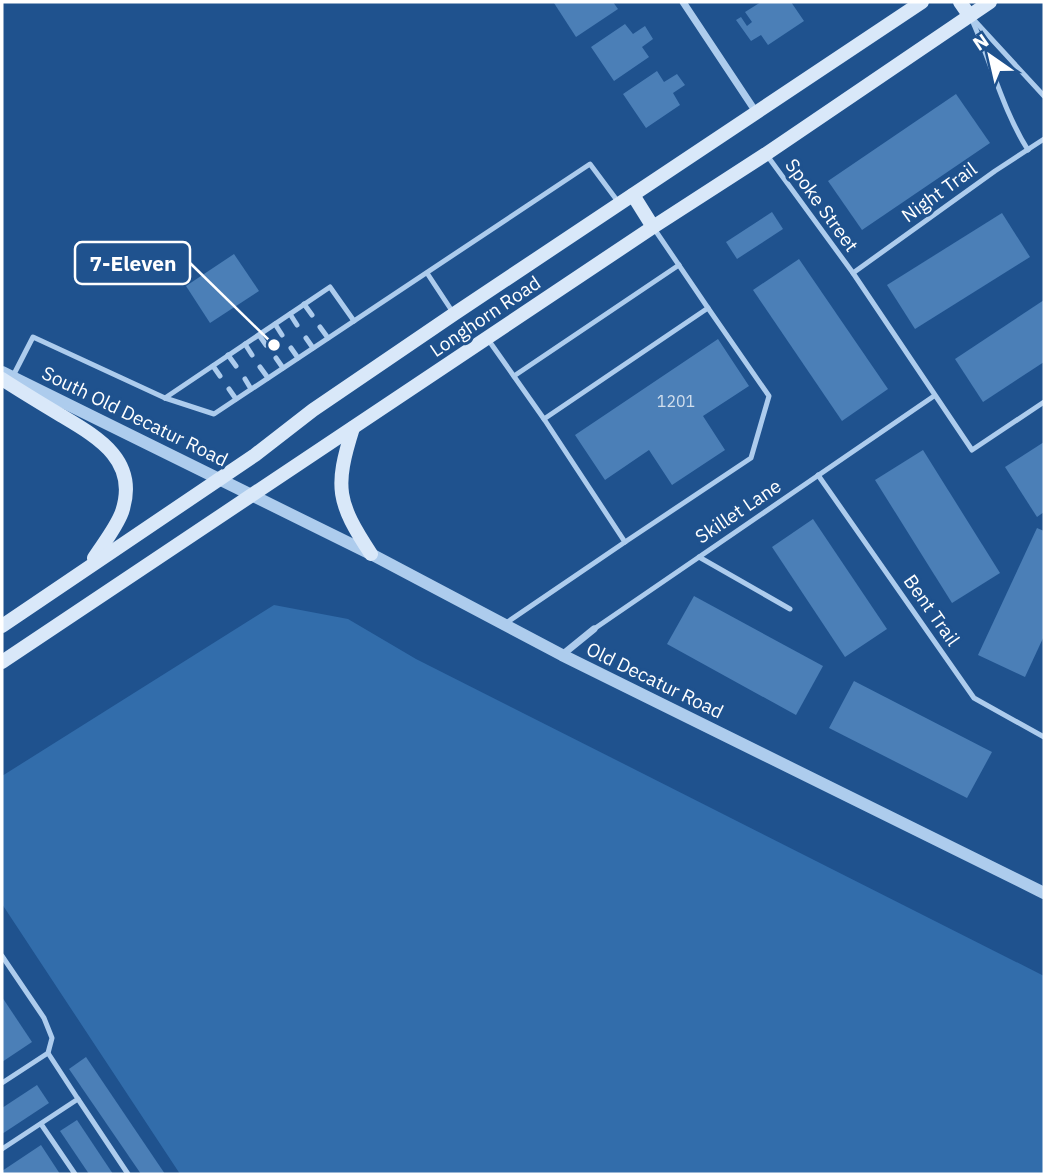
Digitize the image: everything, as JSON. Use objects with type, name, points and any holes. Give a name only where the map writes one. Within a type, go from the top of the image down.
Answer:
[{"type":"main road","name":"Longhorn Road","points":[[2,626],[454,314],[922,2]]},
{"type":"main road","points":[[960,2],[969,15]]},
{"type":"main road","name":"Longhorn Road","points":[[2,662],[990,2]]},
{"type":"main road","points":[[633,195],[653,227]]},
{"type":"main road","points":[[5,376],[97,437],[119,462],[126,484],[122,512],[89,565]]},
{"type":"main road","points":[[353,428],[343,459],[341,494],[351,523],[372,554]]},
{"type":"street","points":[[683,2],[756,111]]},
{"type":"street","name":"South Old Decatur Road","points":[[5,376],[252,495]]},
{"type":"street","name":"Old Decatur Road","points":[[252,495],[372,554],[562,655],[1044,893]]},
{"type":"street","name":"Skillet Lane","points":[[562,655],[594,629]]},
{"type":"lane","points":[[969,15],[1044,96]]},
{"type":"lane","points":[[969,15],[987,54],[1012,122],[1028,149]]},
{"type":"lane","name":"Night Trail","points":[[853,273],[1044,139]]},
{"type":"lane","name":"Spoke Street","points":[[766,154],[853,273],[934,396]]},
{"type":"lane","points":[[5,376],[33,337],[165,398],[214,414],[590,164],[620,203]]},
{"type":"lane","points":[[504,624],[751,458],[769,396],[653,227]]},
{"type":"lane","points":[[514,376],[678,265]]},
{"type":"lane","points":[[427,273],[454,314]]},
{"type":"lane","points":[[165,398],[330,287],[354,321]]},
{"type":"lane","points":[[304,304],[312,315]]},
{"type":"lane","points":[[544,419],[708,308]]},
{"type":"lane","points":[[290,314],[297,325]]},
{"type":"lane","points":[[275,324],[282,335]]},
{"type":"lane","points":[[320,327],[328,338]]},
{"type":"lane","points":[[259,335],[266,345]]},
{"type":"lane","points":[[306,338],[313,348]]},
{"type":"lane","points":[[487,338],[625,542]]},
{"type":"lane","points":[[245,344],[252,355]]},
{"type":"lane","points":[[291,348],[298,358]]},
{"type":"lane","points":[[228,355],[236,366]]},
{"type":"lane","points":[[276,358],[283,368]]},
{"type":"lane","points":[[212,366],[219,376]]},
{"type":"lane","points":[[260,367],[268,378]]},
{"type":"lane","points":[[245,379],[251,389]]},
{"type":"lane","points":[[229,388],[236,399]]},
{"type":"lane","points":[[934,396],[972,450],[1044,402]]},
{"type":"lane","name":"Skillet Lane","points":[[594,629],[934,396]]},
{"type":"lane","name":"Bent Trail","points":[[818,475],[974,698],[1044,737]]},
{"type":"lane","points":[[699,557],[790,609]]},
{"type":"lane","points":[[2,956],[44,1018],[51,1038],[48,1053],[128,1174]]},
{"type":"lane","points":[[2,1083],[48,1053]]},
{"type":"lane","points":[[2,1149],[78,1100]]},
{"type":"lane","points":[[41,1124],[75,1174]]},
{"type":"shaded area","points":[[274,605],[348,619],[416,659],[1044,976],[1044,1174],[180,1174],[2,904],[2,776]]},
{"type":"building","points":[[613,2],[618,9],[576,37],[554,3]]},
{"type":"building","points":[[761,2],[791,2],[804,21],[768,45],[761,35],[751,41],[736,20],[741,17],[747,26],[752,22],[745,12]]},
{"type":"building","points":[[625,24],[633,34],[645,26],[653,39],[642,47],[649,57],[614,81],[591,47]]},
{"type":"building","points":[[657,71],[664,82],[677,74],[685,85],[673,93],[680,105],[646,128],[623,94]]},
{"type":"building","points":[[956,94],[990,143],[862,230],[828,181]]},
{"type":"building","points":[[772,212],[783,229],[737,259],[726,242]]},
{"type":"building","points":[[1002,213],[1030,257],[915,329],[887,285]]},
{"type":"building","points":[[234,254],[259,291],[210,323],[186,286]]},
{"type":"building","points":[[799,259],[888,389],[842,421],[753,290]]},
{"type":"building","points":[[1044,300],[1044,362],[983,402],[955,359]]},
{"type":"building","points":[[718,339],[749,386],[703,416],[725,450],[672,485],[649,450],[605,480],[575,435]]},
{"type":"building","points":[[1044,442],[1044,512],[1037,517],[1005,467]]},
{"type":"building","points":[[923,450],[1000,573],[952,603],[875,480]]},
{"type":"building","points":[[813,519],[887,629],[845,657],[772,547]]},
{"type":"building","points":[[1037,528],[1044,531],[1044,636],[1025,677],[978,655]]},
{"type":"building","points":[[694,596],[823,666],[796,715],[667,644]]},
{"type":"building","points":[[854,681],[992,752],[967,798],[829,728]]},
{"type":"building","points":[[2,997],[32,1042],[2,1062]]},
{"type":"building","points":[[86,1057],[165,1174],[141,1174],[69,1069]]},
{"type":"building","points":[[37,1085],[49,1103],[2,1134],[2,1108]]},
{"type":"building","points":[[77,1120],[113,1174],[89,1174],[60,1131]]},
{"type":"building","points":[[41,1145],[60,1174],[2,1174],[2,1171]]},
{"type":"place","name":"7-Eleven","points":[[274,345]]}]
